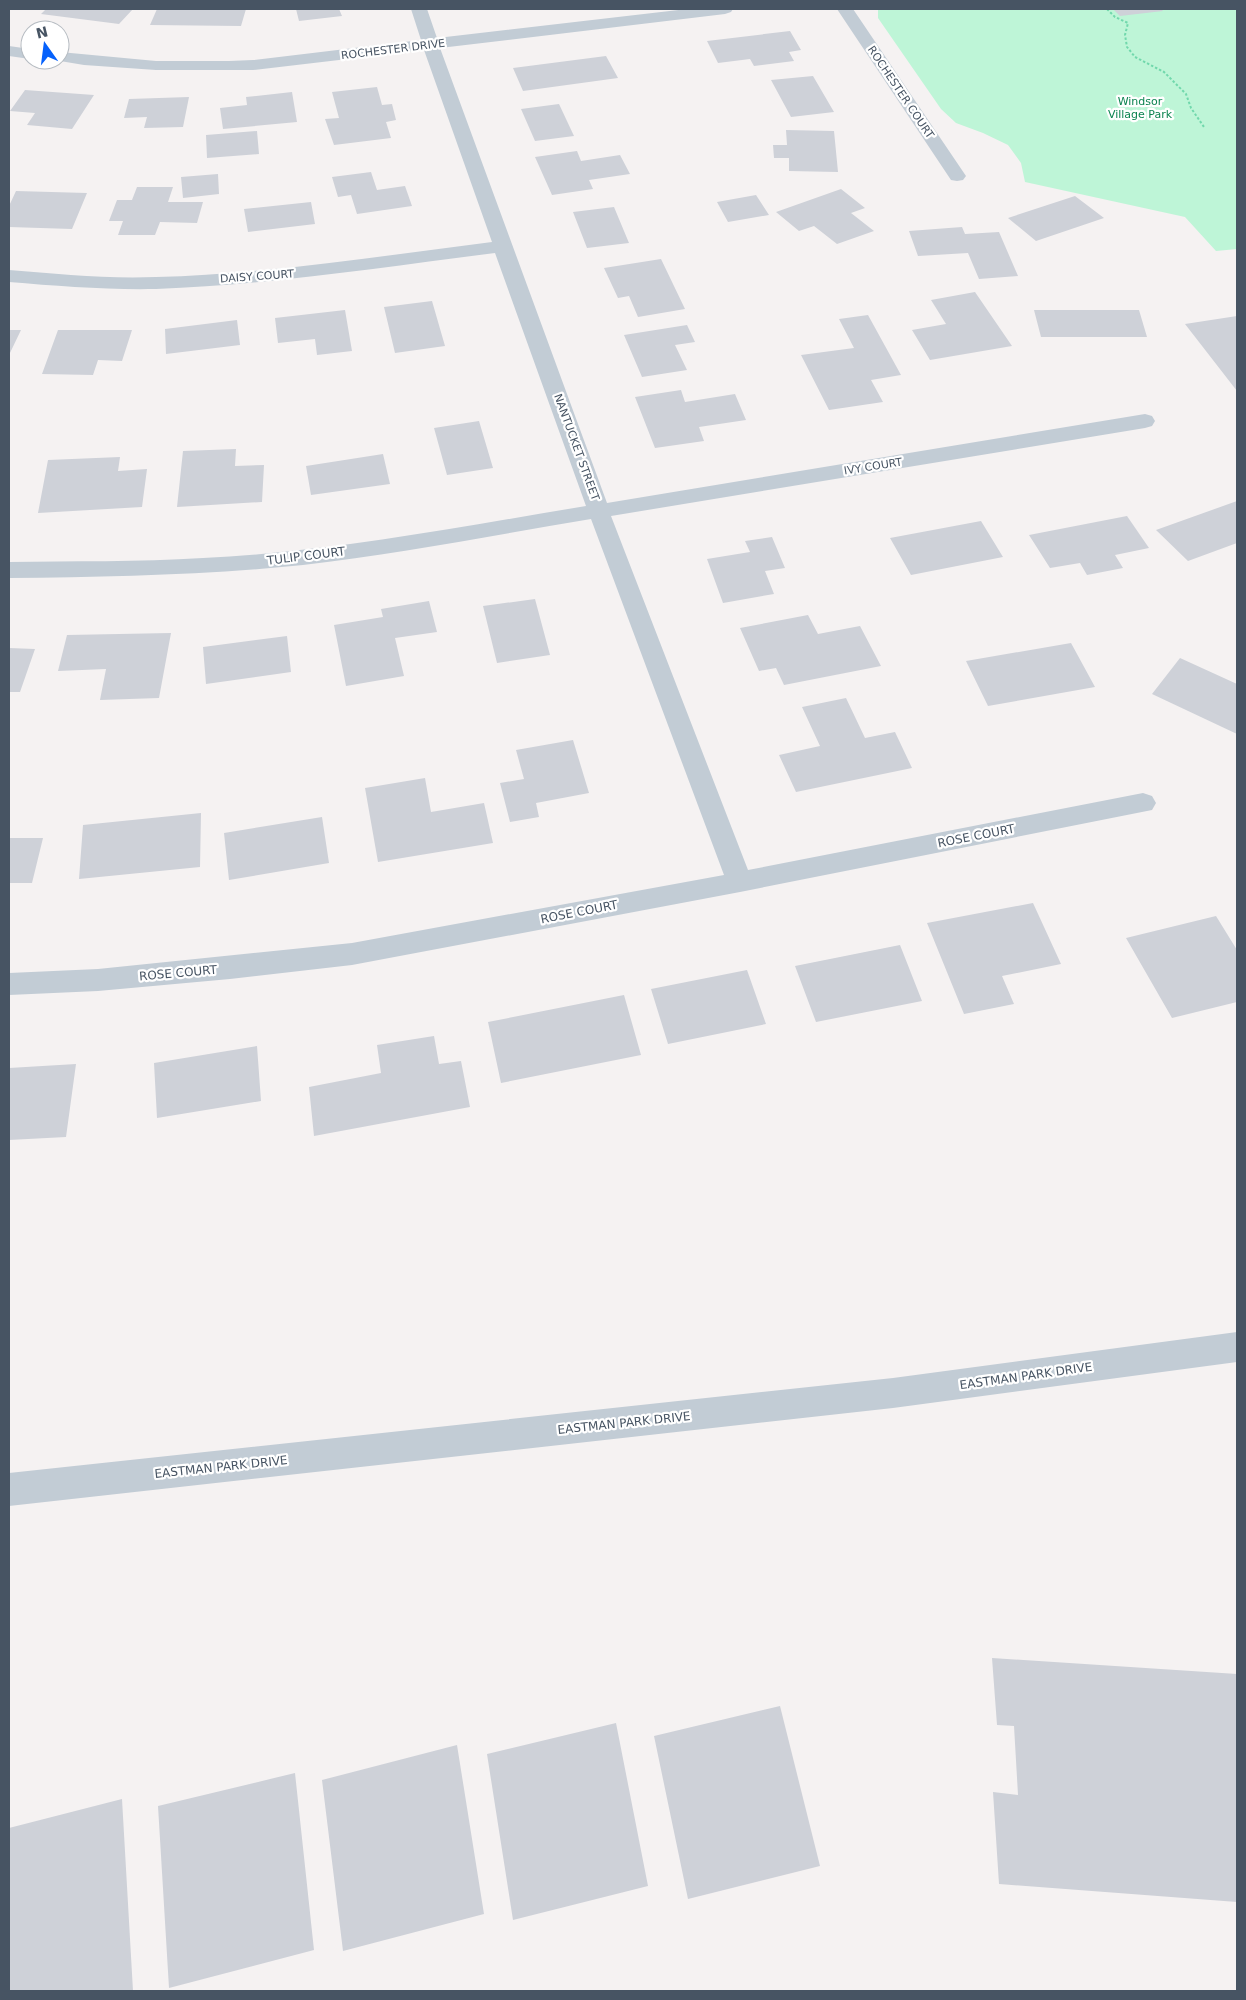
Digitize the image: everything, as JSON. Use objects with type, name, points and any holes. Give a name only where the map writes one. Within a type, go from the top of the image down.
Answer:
[{"type":"street","name":"NANTUCKET STREET","points":[[419,9],[614,553],[740,882]]},
{"type":"street","name":"ROCHESTER DRIVE","points":[[70,58],[170,68],[254,66],[725,9]]},
{"type":"street","name":"ROCHESTER COURT","points":[[845,9],[957,176]]},
{"type":"street","name":"DAISY COURT","points":[[9,276],[99,282],[157,282],[292,273],[504,246]]},
{"type":"street","name":"IVY COURT","points":[[600,511],[1145,422]]},
{"type":"street","name":"TULIP COURT","points":[[9,570],[204,566],[304,557],[600,511]]},
{"type":"street","name":"ROSE COURT","points":[[9,984],[98,980],[230,968],[352,954],[740,882],[1143,803]]},
{"type":"street","name":"EASTMAN PARK DRIVE","points":[[9,1490],[893,1393],[1237,1347]]},
{"type":"path","points":[[1107,9],[1115,17],[1128,23],[1125,35],[1128,47],[1136,57],[1164,72],[1186,94],[1191,108],[1204,127]]},
{"type":"green space","name":"Windsor Village Park","points":[[1237,9],[1237,249],[1216,251],[1185,217],[1025,182],[1021,163],[1008,145],[956,123],[941,109],[878,18],[878,10]]},
{"type":"building","points":[[46,9],[133,9],[119,24],[41,14]]},
{"type":"building","points":[[157,9],[246,9],[241,26],[150,25]]},
{"type":"building","points":[[296,9],[339,9],[342,16],[299,21]]},
{"type":"building","points":[[1113,9],[1161,9],[1163,11],[1120,16]]},
{"type":"building","points":[[790,31],[801,50],[789,52],[794,61],[754,66],[750,59],[718,63],[707,41]]},
{"type":"building","points":[[606,56],[618,78],[523,91],[513,68]]},
{"type":"building","points":[[813,76],[834,112],[791,117],[771,80]]},
{"type":"building","points":[[377,87],[382,105],[392,104],[396,120],[386,122],[391,138],[334,145],[325,119],[339,118],[332,92]]},
{"type":"building","points":[[25,90],[94,95],[72,129],[27,125],[35,113],[10,111]]},
{"type":"building","points":[[292,92],[297,122],[223,129],[220,108],[247,105],[246,97]]},
{"type":"building","points":[[189,97],[183,127],[144,128],[147,117],[124,118],[129,99]]},
{"type":"building","points":[[559,104],[574,136],[535,141],[521,109]]},
{"type":"building","points":[[786,130],[834,131],[838,172],[789,171],[789,158],[774,158],[773,145],[787,145]]},
{"type":"building","points":[[257,131],[259,154],[207,158],[206,135]]},
{"type":"building","points":[[577,151],[581,161],[620,155],[630,174],[589,180],[593,189],[552,195],[535,157]]},
{"type":"building","points":[[371,172],[377,190],[405,186],[412,206],[357,214],[351,195],[338,197],[332,177]]},
{"type":"building","points":[[218,174],[219,194],[183,198],[181,177]]},
{"type":"building","points":[[137,187],[173,187],[168,202],[203,202],[197,223],[160,222],[155,235],[118,235],[123,221],[109,221],[117,200],[132,200]]},
{"type":"building","points":[[841,189],[865,208],[851,213],[874,231],[837,244],[814,226],[799,231],[776,212]]},
{"type":"building","points":[[16,191],[87,193],[72,229],[9,227],[9,206]]},
{"type":"building","points":[[756,195],[769,215],[728,222],[717,202]]},
{"type":"building","points":[[1075,196],[1104,218],[1036,241],[1008,218]]},
{"type":"building","points":[[311,202],[315,224],[248,232],[244,209]]},
{"type":"building","points":[[614,207],[629,243],[587,248],[573,212]]},
{"type":"building","points":[[962,227],[965,234],[999,232],[1018,276],[979,279],[968,253],[918,256],[909,231]]},
{"type":"building","points":[[661,259],[685,309],[638,317],[629,296],[618,298],[604,268]]},
{"type":"building","points":[[975,292],[1012,346],[930,360],[912,330],[946,324],[931,300]]},
{"type":"building","points":[[432,301],[445,346],[395,353],[384,307]]},
{"type":"building","points":[[345,310],[352,351],[317,355],[315,339],[278,343],[275,318]]},
{"type":"building","points":[[1034,310],[1139,310],[1147,337],[1041,337]]},
{"type":"building","points":[[868,315],[901,375],[871,380],[883,402],[829,410],[801,355],[854,348],[839,319]]},
{"type":"building","points":[[1237,316],[1237,391],[1185,324]]},
{"type":"building","points":[[237,320],[240,345],[166,354],[165,329]]},
{"type":"building","points":[[687,325],[695,342],[675,345],[687,370],[642,377],[624,335]]},
{"type":"building","points":[[9,330],[21,330],[9,355]]},
{"type":"building","points":[[58,330],[132,330],[122,361],[98,360],[93,375],[42,374]]},
{"type":"building","points":[[681,390],[685,402],[735,394],[746,420],[699,427],[704,441],[655,448],[635,397]]},
{"type":"building","points":[[479,421],[493,468],[447,475],[434,428]]},
{"type":"building","points":[[236,449],[235,466],[264,465],[262,502],[177,507],[183,451]]},
{"type":"building","points":[[383,454],[390,484],[311,495],[306,466]]},
{"type":"building","points":[[120,457],[118,471],[147,469],[142,507],[38,513],[48,460]]},
{"type":"building","points":[[1237,501],[1237,543],[1188,561],[1156,530]]},
{"type":"building","points":[[1127,516],[1149,548],[1115,555],[1123,568],[1087,575],[1080,563],[1050,568],[1029,535]]},
{"type":"building","points":[[981,521],[1003,557],[911,575],[890,538]]},
{"type":"building","points":[[772,537],[785,568],[765,571],[774,594],[723,603],[707,559],[750,552],[745,541]]},
{"type":"building","points":[[535,599],[550,655],[497,663],[483,606]]},
{"type":"building","points":[[429,601],[437,632],[395,638],[404,676],[346,686],[334,625],[383,617],[381,609]]},
{"type":"building","points":[[808,615],[818,634],[860,626],[881,666],[784,685],[776,668],[759,671],[740,628]]},
{"type":"building","points":[[171,633],[159,698],[100,700],[106,669],[58,671],[67,635]]},
{"type":"building","points":[[287,636],[291,672],[206,684],[203,647]]},
{"type":"building","points":[[1071,643],[1095,687],[988,706],[966,661]]},
{"type":"building","points":[[9,648],[35,649],[20,692],[9,692]]},
{"type":"building","points":[[1180,658],[1237,684],[1237,734],[1152,694]]},
{"type":"building","points":[[846,698],[865,738],[895,732],[912,768],[796,792],[779,755],[820,746],[802,707]]},
{"type":"building","points":[[573,740],[589,793],[536,803],[539,817],[510,822],[500,783],[524,779],[516,750]]},
{"type":"building","points":[[425,778],[431,812],[484,803],[493,843],[378,862],[365,788]]},
{"type":"building","points":[[201,813],[200,867],[79,879],[83,825]]},
{"type":"building","points":[[322,817],[329,863],[229,880],[224,833]]},
{"type":"building","points":[[9,838],[43,838],[32,883],[9,883]]},
{"type":"building","points":[[1033,903],[1061,964],[1002,976],[1014,1004],[964,1014],[927,923]]},
{"type":"building","points":[[1216,916],[1237,950],[1237,1002],[1172,1018],[1126,938]]},
{"type":"building","points":[[900,945],[922,1001],[816,1022],[795,966]]},
{"type":"building","points":[[747,970],[766,1024],[668,1044],[651,989]]},
{"type":"building","points":[[624,995],[641,1055],[501,1083],[488,1022]]},
{"type":"building","points":[[434,1036],[439,1064],[461,1061],[470,1107],[314,1136],[309,1087],[381,1073],[377,1045]]},
{"type":"building","points":[[257,1046],[261,1101],[157,1118],[154,1063]]},
{"type":"building","points":[[76,1064],[66,1137],[9,1140],[9,1068]]},
{"type":"building","points":[[992,1658],[1237,1674],[1237,1902],[999,1884],[993,1792],[1018,1795],[1014,1726],[997,1725]]},
{"type":"building","points":[[780,1706],[820,1866],[688,1899],[654,1736]]},
{"type":"building","points":[[616,1723],[648,1886],[513,1920],[487,1754]]},
{"type":"building","points":[[457,1745],[484,1914],[343,1951],[322,1780]]},
{"type":"building","points":[[295,1773],[314,1950],[169,1988],[158,1806]]},
{"type":"building","points":[[122,1799],[133,1991],[9,1991],[9,1828]]}]
